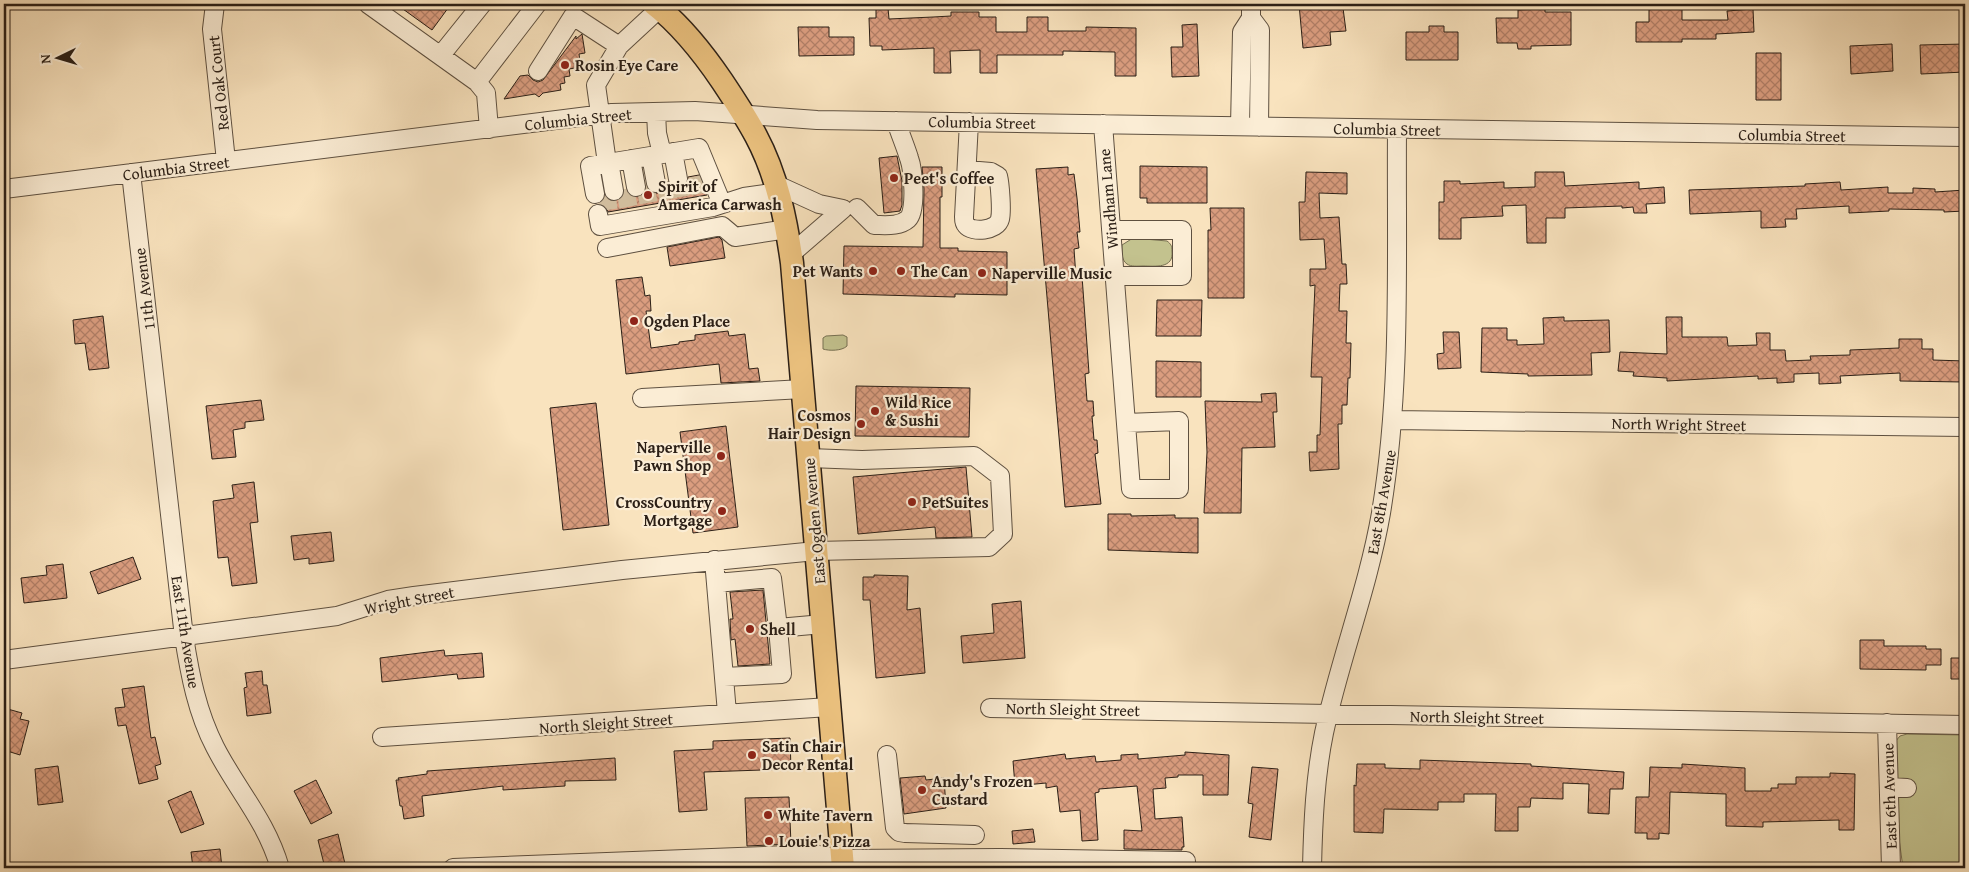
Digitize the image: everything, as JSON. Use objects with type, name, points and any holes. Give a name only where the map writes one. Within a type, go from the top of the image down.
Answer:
[{"type":"main road","name":"East Ogden Avenue","points":[[657,6],[689,38],[710,63],[745,116],[765,155],[787,229],[803,389],[843,864]]},
{"type":"street","name":"Red Oak Court","points":[[215,4],[212,29],[226,162]]},
{"type":"street","points":[[368,4],[477,82],[486,93],[489,129]]},
{"type":"street","points":[[441,55],[482,4]]},
{"type":"street","points":[[477,82],[537,4]]},
{"type":"street","points":[[646,185],[644,157],[600,115],[596,85],[619,46],[657,6]]},
{"type":"street","points":[[1240,126],[1242,32],[1251,11]]},
{"type":"street","points":[[1251,11],[1260,30],[1259,127]]},
{"type":"street","points":[[538,71],[573,16],[619,46]]},
{"type":"street","name":"Columbia Street","points":[[4,189],[600,115],[656,112],[695,111],[817,120],[1965,136]]},
{"type":"street","points":[[646,185],[644,157],[657,133],[656,112]]},
{"type":"street","points":[[857,208],[874,225],[898,224],[909,218],[914,205],[910,159],[903,146],[896,121]]},
{"type":"street","points":[[967,170],[969,122]]},
{"type":"street","name":"Windham Lane","points":[[1103,124],[1131,489],[1179,489],[1179,421],[1126,423]]},
{"type":"street","name":"East 8th Avenue","points":[[1312,868],[1317,780],[1324,736],[1373,552],[1389,460],[1396,343],[1397,129]]},
{"type":"street","points":[[646,185],[590,166],[699,148],[722,204]]},
{"type":"street","points":[[644,157],[646,185]]},
{"type":"street","name":"11th Avenue","points":[[131,173],[158,405]]},
{"type":"street","points":[[653,210],[722,204],[776,188],[819,204],[843,209],[790,254]]},
{"type":"street","points":[[607,248],[722,226],[735,237],[787,229]]},
{"type":"street","points":[[1111,230],[1182,230],[1182,276],[1114,276]]},
{"type":"street","points":[[642,398],[803,389]]},
{"type":"street","name":"East 11th Avenue","points":[[158,405],[190,677],[207,731],[227,769],[268,834],[280,868]]},
{"type":"street","name":"North Wright Street","points":[[1392,420],[1965,427]]},
{"type":"street","name":"Wright Street","points":[[4,660],[337,616],[388,600],[414,596],[622,570],[816,551],[989,546],[1004,534],[1000,476],[974,456],[862,460],[809,458]]},
{"type":"street","points":[[714,560],[727,714]]},
{"type":"street","points":[[716,583],[772,578],[782,674],[724,677]]},
{"type":"street","points":[[778,628],[823,624]]},
{"type":"street","name":"North Sleight Street","points":[[382,737],[829,707]]},
{"type":"street","name":"North Sleight Street","points":[[990,708],[1965,725]]},
{"type":"street","name":"East 6th Avenue","points":[[1887,723],[1891,868]]},
{"type":"street","points":[[887,755],[895,828],[905,833],[975,835]]},
{"type":"street","points":[[1889,787],[1907,788]]},
{"type":"street","points":[[453,868],[814,854],[843,864],[1186,861]]},
{"type":"shaded area","points":[[1133,238],[1167,241],[1172,248],[1170,261],[1167,264],[1158,266],[1130,266],[1123,258],[1122,245]]},
{"type":"shaded area","points":[[843,335],[847,337],[847,346],[845,348],[835,350],[823,349],[823,338],[826,336]]},
{"type":"shaded area","points":[[1907,734],[1965,735],[1965,868],[1903,868],[1897,824],[1895,742],[1900,736]]},
{"type":"building","points":[[396,4],[451,4],[432,30]]},
{"type":"building","points":[[1299,4],[1328,4],[1328,9],[1343,8],[1346,31],[1330,32],[1331,45],[1303,48]]},
{"type":"building","points":[[1649,7],[1682,7],[1682,20],[1728,20],[1727,11],[1753,9],[1754,32],[1716,34],[1716,39],[1682,39],[1682,42],[1636,42],[1636,22],[1649,22]]},
{"type":"building","points":[[876,8],[888,8],[889,19],[951,16],[951,12],[979,12],[979,17],[996,17],[996,32],[1027,32],[1027,17],[1048,17],[1048,31],[1086,31],[1086,27],[1136,28],[1136,76],[1115,76],[1115,52],[1063,51],[1063,55],[997,55],[997,73],[980,73],[980,50],[950,51],[951,73],[934,73],[934,48],[882,50],[882,46],[870,46],[869,18],[876,18]]},
{"type":"building","points":[[1545,9],[1545,12],[1571,12],[1571,45],[1531,46],[1531,49],[1518,49],[1517,43],[1497,43],[1496,18],[1518,18],[1518,10]]},
{"type":"building","points":[[1197,24],[1199,76],[1172,77],[1171,47],[1183,47],[1182,25]]},
{"type":"building","points":[[1429,26],[1444,26],[1444,32],[1458,32],[1458,60],[1406,60],[1406,32],[1429,32]]},
{"type":"building","points":[[798,27],[829,27],[829,37],[854,37],[854,55],[799,56]]},
{"type":"building","name":"Rosin Eye Care","points":[[582,34],[585,53],[579,54],[580,61],[574,61],[575,68],[569,69],[570,76],[564,77],[565,83],[560,84],[561,90],[543,93],[539,97],[535,94],[504,99],[520,76],[528,75],[538,82],[543,80],[576,36],[576,39]]},
{"type":"building","points":[[1892,44],[1893,71],[1851,74],[1850,46]]},
{"type":"building","points":[[1965,44],[1965,72],[1921,74],[1920,45]]},
{"type":"building","points":[[1756,53],[1781,53],[1781,100],[1756,100]]},
{"type":"building","name":"Peet's Coffee","points":[[897,156],[902,181],[902,205],[900,211],[884,213],[879,158]]},
{"type":"building","points":[[1140,166],[1207,167],[1207,203],[1147,203],[1147,198],[1140,198]]},
{"type":"building","points":[[922,167],[942,167],[940,248],[958,248],[958,251],[1007,252],[1007,295],[955,294],[955,297],[843,294],[844,246],[923,247],[924,189]]},
{"type":"building","points":[[1068,167],[1068,175],[1074,174],[1077,198],[1080,232],[1077,232],[1079,248],[1074,249],[1076,277],[1082,276],[1089,373],[1085,374],[1087,401],[1093,401],[1094,416],[1092,416],[1094,440],[1097,440],[1098,453],[1095,454],[1101,504],[1065,507],[1036,169]]},
{"type":"building","points":[[1306,172],[1347,173],[1347,194],[1319,193],[1320,218],[1339,217],[1342,264],[1346,264],[1347,284],[1340,284],[1339,311],[1347,311],[1346,343],[1351,343],[1347,405],[1342,405],[1342,424],[1338,424],[1339,469],[1310,471],[1309,452],[1317,452],[1317,435],[1320,435],[1322,377],[1311,377],[1315,285],[1310,286],[1310,269],[1326,269],[1324,239],[1300,240],[1299,202],[1305,202]]},
{"type":"building","points":[[1535,172],[1564,172],[1565,186],[1639,182],[1639,189],[1664,187],[1665,203],[1646,204],[1647,213],[1634,213],[1633,207],[1622,208],[1622,206],[1565,208],[1565,218],[1546,218],[1546,243],[1527,243],[1526,205],[1502,206],[1503,216],[1461,218],[1461,239],[1439,239],[1439,202],[1444,202],[1444,181],[1460,181],[1460,184],[1504,182],[1504,188],[1535,187]]},
{"type":"building","points":[[699,175],[707,195],[608,212],[606,207],[599,204],[605,196],[611,201],[620,199],[626,189],[628,194],[633,197],[642,195],[646,187],[652,193],[658,193],[663,191],[668,181],[674,189],[680,189],[688,183],[688,177]]},
{"type":"building","points":[[1840,182],[1841,190],[1888,187],[1888,193],[1913,193],[1913,188],[1935,189],[1935,192],[1965,190],[1965,211],[1944,212],[1944,210],[1889,209],[1889,211],[1849,213],[1849,206],[1796,209],[1797,219],[1785,219],[1786,227],[1761,228],[1761,211],[1690,214],[1689,190],[1805,186],[1805,184]]},
{"type":"building","points":[[1210,208],[1244,208],[1244,298],[1208,298],[1208,230],[1211,230]]},
{"type":"building","points":[[719,237],[722,240],[725,258],[670,266],[667,247]]},
{"type":"building","name":"Ogden Place","points":[[642,277],[645,296],[650,295],[651,311],[646,311],[651,348],[695,340],[695,335],[728,331],[729,336],[745,334],[749,369],[758,368],[760,381],[721,383],[719,364],[626,374],[616,280]]},
{"type":"building","points":[[1157,300],[1202,300],[1201,336],[1156,336]]},
{"type":"building","points":[[103,316],[109,368],[89,370],[85,343],[75,344],[73,320]]},
{"type":"building","points":[[1564,317],[1564,321],[1609,320],[1610,352],[1591,353],[1592,375],[1528,376],[1528,374],[1481,372],[1482,328],[1507,328],[1507,340],[1517,340],[1517,345],[1544,344],[1543,318]]},
{"type":"building","points":[[1666,317],[1682,317],[1682,337],[1727,337],[1728,346],[1757,345],[1756,333],[1770,333],[1770,350],[1785,350],[1786,361],[1811,360],[1810,356],[1850,355],[1850,350],[1899,348],[1899,339],[1922,339],[1922,349],[1933,349],[1933,360],[1965,361],[1965,373],[1963,382],[1900,381],[1900,373],[1840,376],[1841,383],[1819,384],[1819,373],[1794,374],[1794,382],[1777,383],[1777,378],[1758,379],[1758,376],[1667,381],[1667,378],[1633,376],[1634,372],[1618,371],[1620,352],[1667,354]]},
{"type":"building","points":[[1443,332],[1459,332],[1461,368],[1438,369],[1437,354],[1444,353]]},
{"type":"building","points":[[1156,361],[1201,362],[1201,397],[1156,397]]},
{"type":"building","points":[[856,386],[970,388],[969,437],[855,436]]},
{"type":"building","points":[[1276,393],[1277,412],[1273,412],[1275,447],[1242,448],[1241,513],[1204,513],[1207,452],[1205,401],[1262,402],[1261,394]]},
{"type":"building","points":[[261,400],[264,420],[245,422],[245,428],[233,430],[236,457],[212,459],[206,406]]},
{"type":"building","points":[[596,403],[609,525],[563,530],[550,408]]},
{"type":"building","points":[[726,426],[738,527],[693,533],[680,432]]},
{"type":"building","name":"PetSuites","points":[[966,467],[972,537],[936,538],[935,527],[858,534],[853,477]]},
{"type":"building","points":[[254,482],[258,522],[250,523],[257,583],[232,586],[228,557],[218,558],[213,501],[234,498],[232,485]]},
{"type":"building","points":[[1108,514],[1131,514],[1131,516],[1175,515],[1175,518],[1198,518],[1198,553],[1108,550]]},
{"type":"building","points":[[331,532],[334,561],[309,564],[309,558],[294,560],[291,536]]},
{"type":"building","points":[[133,557],[141,579],[98,594],[90,572]]},
{"type":"building","points":[[63,564],[67,598],[24,603],[21,578],[47,575],[46,566]]},
{"type":"building","points":[[874,575],[908,576],[907,610],[920,608],[925,673],[876,678],[870,600],[863,600],[863,577],[874,577]]},
{"type":"building","name":"Shell","points":[[763,590],[770,664],[738,666],[735,639],[731,640],[730,619],[733,619],[730,592]]},
{"type":"building","points":[[1021,601],[1025,658],[963,663],[961,636],[994,633],[992,604]]},
{"type":"building","points":[[1860,640],[1884,640],[1884,646],[1926,646],[1926,649],[1941,649],[1941,665],[1926,665],[1926,670],[1860,669]]},
{"type":"building","points":[[444,650],[445,656],[482,653],[484,677],[458,679],[457,674],[382,682],[380,658]]},
{"type":"building","points":[[1951,658],[1965,658],[1965,679],[1951,679]]},
{"type":"building","points":[[262,671],[263,685],[267,685],[271,713],[247,716],[244,688],[247,687],[245,673]]},
{"type":"building","points":[[144,686],[151,738],[155,737],[161,764],[155,766],[158,779],[139,784],[126,725],[118,726],[115,708],[125,707],[122,689]]},
{"type":"building","points":[[4,708],[22,713],[20,719],[29,721],[20,755],[4,750]]},
{"type":"building","points":[[790,738],[791,769],[704,772],[707,810],[679,812],[674,751],[713,749],[713,741]]},
{"type":"building","points":[[1185,752],[1229,755],[1228,795],[1203,795],[1203,775],[1178,775],[1178,777],[1165,778],[1166,788],[1153,789],[1155,819],[1182,817],[1184,847],[1182,847],[1182,850],[1124,849],[1124,830],[1142,831],[1137,786],[1099,789],[1099,792],[1095,793],[1098,840],[1082,841],[1080,810],[1060,812],[1057,786],[1046,788],[1046,783],[1015,786],[1013,761],[1065,754],[1066,759],[1095,756],[1096,762],[1121,760],[1121,755],[1138,754],[1138,759],[1185,755]]},
{"type":"building","points":[[615,758],[616,780],[565,781],[565,786],[503,790],[503,786],[422,796],[424,816],[404,819],[402,806],[400,806],[396,780],[399,780],[398,778],[427,774],[427,771]]},
{"type":"building","points":[[1420,760],[1531,764],[1531,766],[1624,772],[1623,789],[1610,789],[1609,814],[1588,813],[1589,784],[1563,783],[1563,799],[1531,798],[1530,807],[1518,807],[1518,831],[1495,831],[1496,794],[1464,794],[1464,802],[1438,802],[1438,810],[1384,809],[1383,833],[1354,832],[1354,785],[1356,786],[1357,764],[1385,764],[1385,768],[1420,769]]},
{"type":"building","points":[[1682,764],[1745,768],[1745,791],[1771,791],[1771,788],[1778,788],[1778,784],[1796,784],[1796,777],[1830,777],[1830,773],[1855,774],[1854,830],[1839,830],[1839,820],[1763,822],[1763,827],[1726,826],[1726,794],[1670,792],[1669,834],[1659,833],[1659,839],[1647,839],[1647,833],[1635,833],[1636,797],[1649,797],[1650,767],[1682,768]]},
{"type":"building","points":[[58,766],[63,802],[38,805],[35,769]]},
{"type":"building","points":[[1252,767],[1278,769],[1271,840],[1249,837],[1253,804],[1248,803]]},
{"type":"building","name":"Andy's Frozen Custard","points":[[925,776],[926,780],[944,778],[946,808],[904,814],[900,778]]},
{"type":"building","points":[[316,780],[332,813],[311,824],[294,791]]},
{"type":"building","points":[[191,791],[204,824],[181,833],[168,801]]},
{"type":"building","name":"White Tavern","points":[[789,797],[791,844],[747,846],[745,798]]},
{"type":"building","points":[[1033,829],[1035,842],[1013,844],[1012,831]]},
{"type":"building","points":[[338,834],[346,868],[325,868],[318,840]]},
{"type":"building","points":[[220,849],[222,868],[193,868],[191,852]]},
{"type":"tunnel","points":[[697,176],[701,195]]},
{"type":"tunnel","points":[[678,179],[681,199]]},
{"type":"tunnel","points":[[665,182],[669,201]]},
{"type":"tunnel","points":[[645,185],[649,205]]},
{"type":"tunnel","points":[[625,189],[629,209]]},
{"type":"tunnel","points":[[606,192],[609,212]]},
{"type":"place","name":"Rosin Eye Care","points":[[565,65]]},
{"type":"place","name":"Peet's Coffee","points":[[894,178]]},
{"type":"place","name":"Spirit of America Carwash","points":[[648,195]]},
{"type":"place","name":"Pet Wants","points":[[873,271]]},
{"type":"place","name":"The Can","points":[[901,271]]},
{"type":"place","name":"Naperville Music","points":[[982,273]]},
{"type":"place","name":"Ogden Place","points":[[634,321]]},
{"type":"place","name":"Wild Rice & Sushi","points":[[875,411]]},
{"type":"place","name":"Cosmos Hair Design","points":[[861,424]]},
{"type":"place","name":"Naperville Pawn Shop","points":[[721,456]]},
{"type":"place","name":"PetSuites","points":[[912,502]]},
{"type":"place","name":"CrossCountry Mortgage","points":[[722,511]]},
{"type":"place","name":"Shell","points":[[750,629]]},
{"type":"place","name":"Satin Chair Decor Rental","points":[[752,755]]},
{"type":"place","name":"Andy's Frozen Custard","points":[[922,790]]},
{"type":"place","name":"White Tavern","points":[[768,815]]},
{"type":"place","name":"Louie's Pizza","points":[[769,841]]}]
